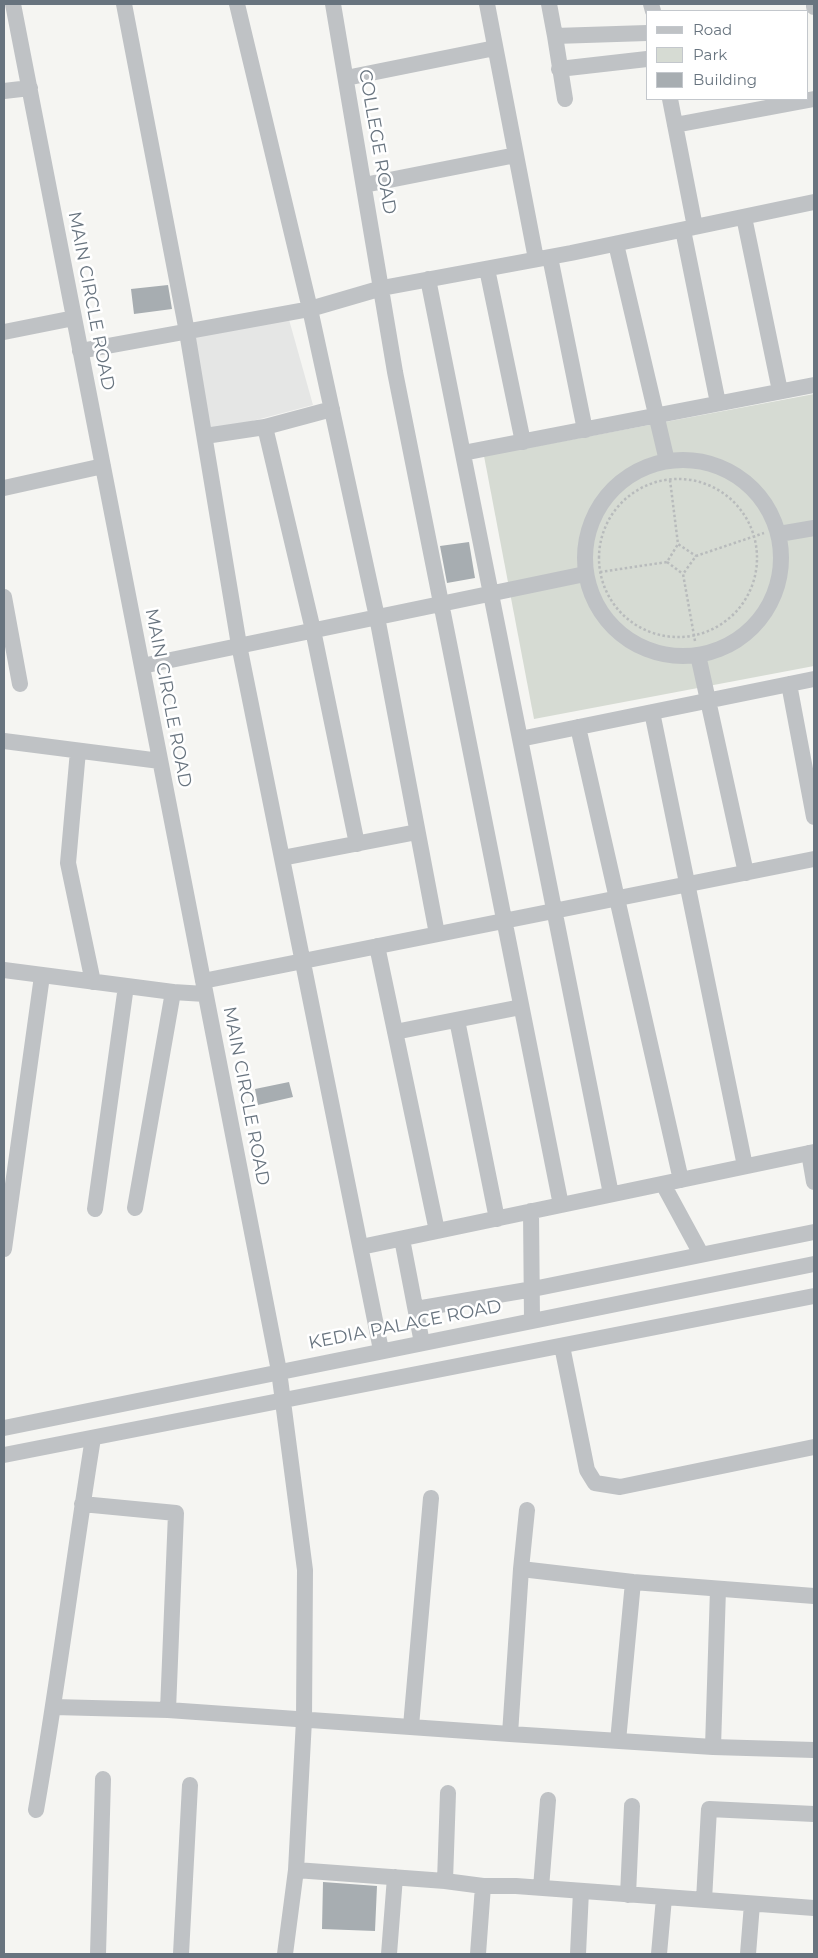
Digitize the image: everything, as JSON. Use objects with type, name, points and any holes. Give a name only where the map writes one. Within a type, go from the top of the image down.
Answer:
[{"type":"street","name":"MAIN CIRCLE ROAD","points":[[13,4],[279,1371],[305,1570],[304,1720],[296,1870],[285,1954]]},
{"type":"street","points":[[124,4],[187,332],[239,645],[381,1350]]},
{"type":"street","points":[[237,4],[310,309],[377,617],[437,934]]},
{"type":"street","name":"COLLEGE ROAD","points":[[333,4],[395,372],[561,1205]]},
{"type":"street","points":[[487,4],[516,155],[585,430]]},
{"type":"street","points":[[549,4],[565,99]]},
{"type":"street","points":[[555,36],[646,33]]},
{"type":"street","points":[[346,78],[495,48]]},
{"type":"street","points":[[559,68],[646,59]]},
{"type":"street","points":[[4,91],[30,88]]},
{"type":"street","points":[[675,125],[814,99]]},
{"type":"street","points":[[670,100],[718,403]]},
{"type":"street","points":[[364,185],[516,155]]},
{"type":"street","points":[[80,351],[310,309],[382,288],[616,244],[744,217],[814,206]]},
{"type":"street","points":[[744,217],[780,391]]},
{"type":"street","points":[[616,244],[667,461]]},
{"type":"street","points":[[487,269],[523,442]]},
{"type":"street","points":[[428,279],[611,1194]]},
{"type":"street","points":[[4,332],[74,318]]},
{"type":"street","points":[[463,453],[814,384]]},
{"type":"street","points":[[205,436],[265,427],[332,410]]},
{"type":"street","points":[[265,427],[313,630],[356,844]]},
{"type":"street","points":[[691,460],[714,464],[735,474],[753,489],[768,507],[778,532],[782,561],[777,588],[765,612],[747,633],[724,647],[698,655],[672,656],[647,650],[625,638],[606,620],[592,599],[592,573],[584,552],[588,530],[601,504],[610,492],[626,477],[646,467],[667,461],[691,460]]},
{"type":"street","points":[[4,488],[103,466]]},
{"type":"street","points":[[778,532],[814,528]]},
{"type":"street","points":[[142,666],[592,573]]},
{"type":"street","points":[[4,597],[20,684]]},
{"type":"street","points":[[698,655],[746,874]]},
{"type":"street","points":[[520,739],[814,679]]},
{"type":"street","points":[[789,684],[814,817]]},
{"type":"street","points":[[652,712],[745,1166]]},
{"type":"street","points":[[578,727],[681,1180]]},
{"type":"street","points":[[4,741],[160,761]]},
{"type":"street","points":[[78,751],[68,862],[93,982]]},
{"type":"street","points":[[282,858],[418,832]]},
{"type":"street","points":[[4,970],[173,992],[204,987],[303,961],[814,859]]},
{"type":"street","points":[[378,946],[436,1231]]},
{"type":"street","points":[[4,1249],[42,976]]},
{"type":"street","points":[[95,1209],[126,986]]},
{"type":"street","points":[[135,1208],[173,992]]},
{"type":"street","points":[[395,1032],[521,1008]]},
{"type":"street","points":[[457,1020],[497,1219]]},
{"type":"street","points":[[360,1247],[811,1152],[814,1182]]},
{"type":"street","points":[[663,1184],[701,1254]]},
{"type":"street","points":[[531,1211],[532,1320]]},
{"type":"street","points":[[416,1309],[533,1289],[814,1232]]},
{"type":"street","points":[[402,1239],[422,1342]]},
{"type":"street","name":"KEDIA PALACE ROAD","points":[[4,1428],[381,1350],[814,1264]]},
{"type":"street","points":[[4,1455],[814,1296]]},
{"type":"street","points":[[562,1346],[587,1470],[595,1484],[620,1487],[814,1447]]},
{"type":"street","points":[[36,1810],[54,1708],[93,1438]]},
{"type":"street","points":[[411,1726],[430,1498]]},
{"type":"street","points":[[82,1504],[176,1513],[168,1710]]},
{"type":"street","points":[[510,1734],[521,1569],[527,1510]]},
{"type":"street","points":[[521,1569],[633,1582],[814,1596]]},
{"type":"street","points":[[618,1741],[633,1582]]},
{"type":"street","points":[[713,1746],[718,1589]]},
{"type":"street","points":[[54,1708],[168,1710],[618,1741],[814,1750]]},
{"type":"street","points":[[98,1954],[103,1779]]},
{"type":"street","points":[[181,1954],[190,1785]]},
{"type":"street","points":[[445,1881],[448,1793]]},
{"type":"street","points":[[541,1888],[548,1800]]},
{"type":"street","points":[[628,1895],[632,1806]]},
{"type":"street","points":[[704,1900],[709,1809],[814,1814]]},
{"type":"street","points":[[296,1870],[445,1881],[483,1886],[541,1888],[814,1908]]},
{"type":"street","points":[[389,1954],[395,1877]]},
{"type":"street","points":[[478,1954],[483,1886]]},
{"type":"street","points":[[578,1954],[581,1892]]},
{"type":"street","points":[[659,1954],[664,1898]]},
{"type":"street","points":[[748,1954],[752,1904]]},
{"type":"path","points":[[667,562],[678,544],[670,479]]},
{"type":"path","points":[[670,479],[688,479],[706,484],[723,492],[737,504],[748,519],[755,536],[758,555],[751,591],[741,607],[728,620],[712,630],[695,636],[658,635],[642,629],[626,618],[614,605],[592,573],[604,530],[614,511],[630,495],[649,484],[670,479]]},
{"type":"path","points":[[683,574],[696,556],[755,536],[778,532]]},
{"type":"path","points":[[678,544],[696,556]]},
{"type":"path","points":[[592,573],[667,562],[683,574],[698,655]]},
{"type":"shaded area","points":[[288,316],[313,405],[207,433],[187,333]]},
{"type":"green space","points":[[814,394],[814,666],[534,719],[484,456]]},
{"type":"building","points":[[168,285],[172,309],[134,314],[131,289]]},
{"type":"building","points":[[469,542],[475,578],[447,583],[440,546]]},
{"type":"building","points":[[289,1082],[293,1097],[258,1105],[255,1089]]},
{"type":"building","points":[[323,1882],[377,1886],[375,1931],[322,1929]]}]
